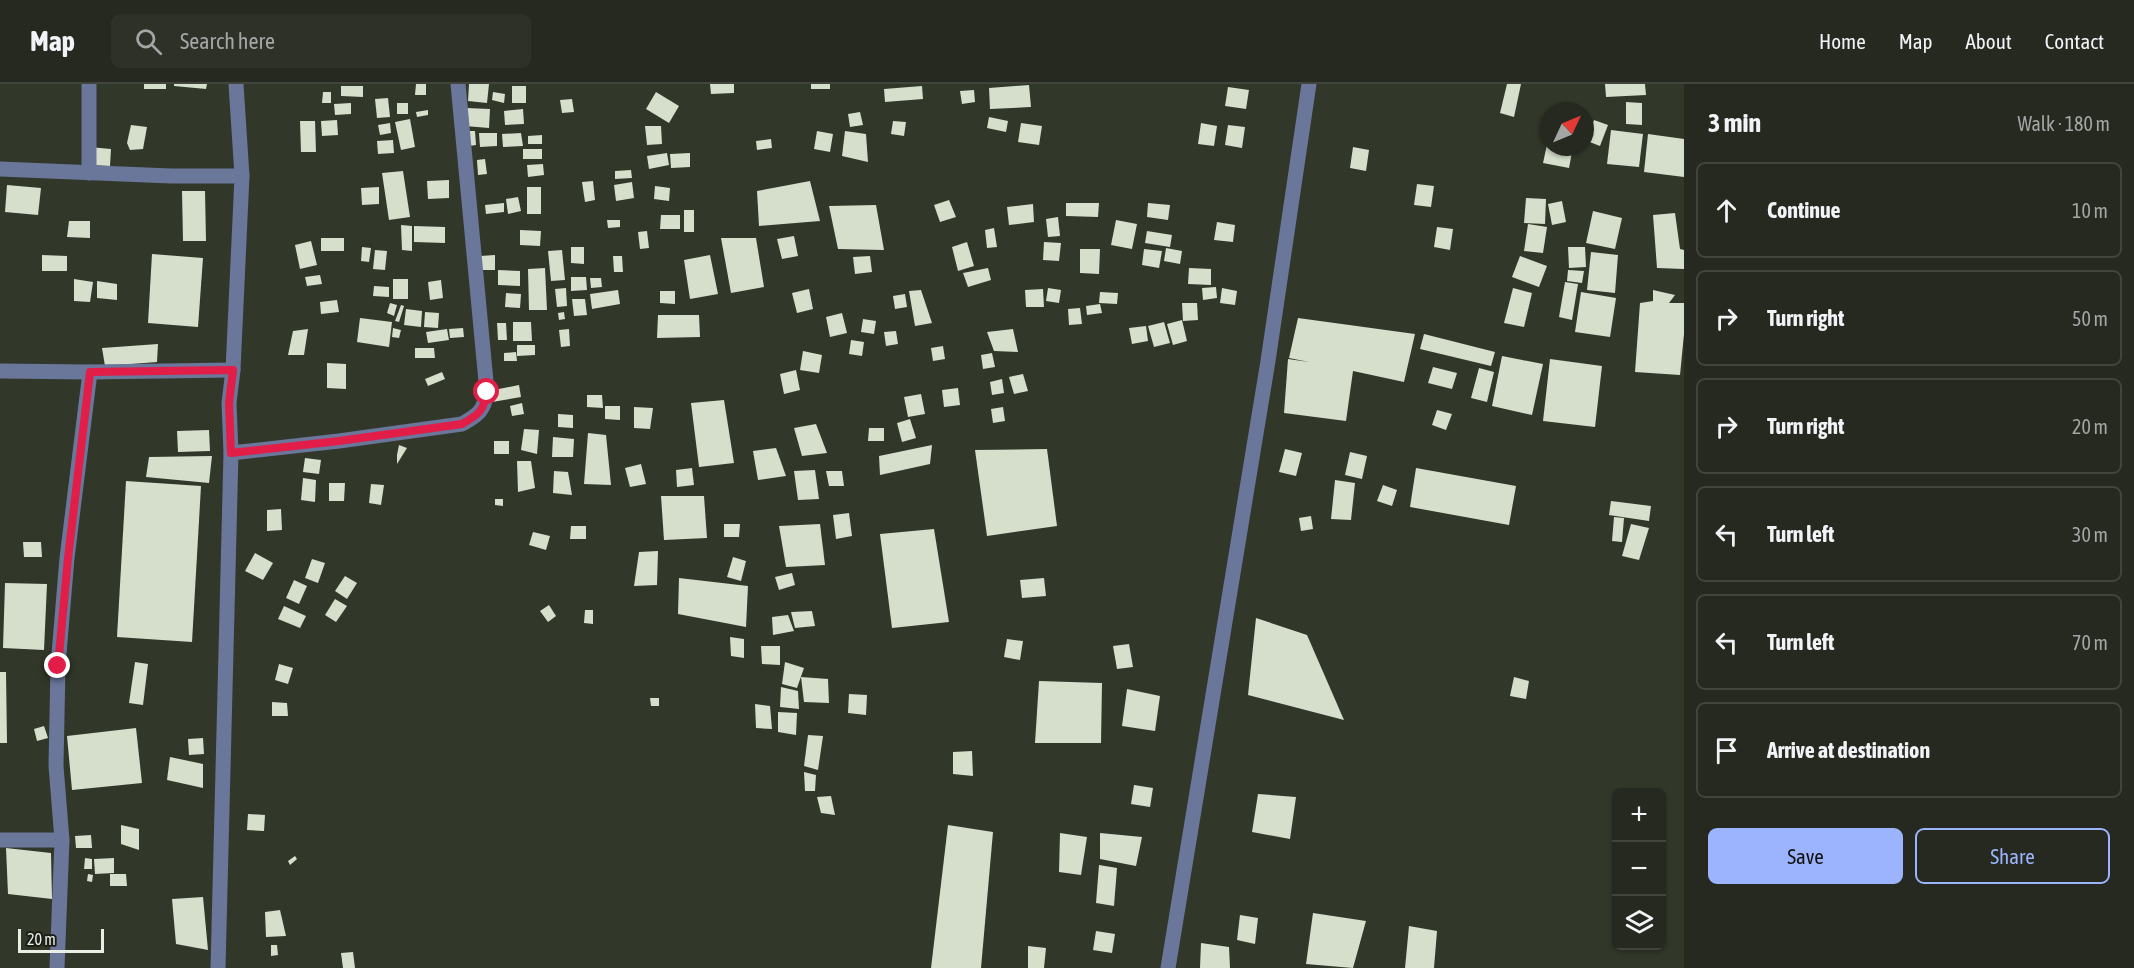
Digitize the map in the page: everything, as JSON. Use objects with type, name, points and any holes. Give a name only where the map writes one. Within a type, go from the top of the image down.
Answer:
[{"type":"street","points":[[88,84],[89,173]]},
{"type":"street","points":[[218,968],[231,453],[229,403],[233,370],[242,176],[236,84]]},
{"type":"street","points":[[231,453],[462,424],[477,416],[485,404],[487,392],[458,84]]},
{"type":"street","points":[[1168,968],[1266,372],[1309,84]]},
{"type":"street","points":[[0,169],[242,176]]},
{"type":"street","points":[[0,370],[90,372],[233,370]]},
{"type":"street","points":[[57,968],[62,840],[56,766],[58,666],[90,372]]},
{"type":"street","points":[[0,840],[62,840]]},
{"type":"building","points":[[144,84],[166,84],[166,89],[144,89]]},
{"type":"building","points":[[174,84],[207,84],[206,89],[174,86]]},
{"type":"building","points":[[416,84],[426,84],[426,95],[415,95]]},
{"type":"building","points":[[469,84],[489,84],[487,103],[468,101]]},
{"type":"building","points":[[710,84],[734,84],[734,93],[711,94]]},
{"type":"building","points":[[811,84],[830,84],[830,89],[811,89]]},
{"type":"building","points":[[1507,84],[1521,84],[1514,117],[1500,113]]},
{"type":"building","points":[[1605,84],[1645,84],[1646,95],[1606,97]]},
{"type":"building","points":[[1029,85],[1031,107],[990,109],[989,88]]},
{"type":"building","points":[[341,86],[363,86],[363,97],[341,96]]},
{"type":"building","points":[[512,86],[526,86],[526,103],[512,103]]},
{"type":"building","points":[[922,86],[923,99],[885,102],[884,89]]},
{"type":"building","points":[[1228,87],[1249,90],[1246,109],[1225,106]]},
{"type":"building","points":[[974,90],[975,102],[962,104],[960,91]]},
{"type":"building","points":[[323,92],[331,92],[331,103],[322,103]]},
{"type":"building","points":[[493,92],[505,94],[504,103],[492,100]]},
{"type":"building","points":[[656,92],[679,106],[669,123],[646,109]]},
{"type":"building","points":[[388,98],[390,117],[377,118],[375,99]]},
{"type":"building","points":[[572,99],[574,112],[562,113],[560,100]]},
{"type":"building","points":[[1626,102],[1642,103],[1642,125],[1626,124]]},
{"type":"building","points":[[351,103],[351,114],[335,115],[334,104]]},
{"type":"building","points":[[397,103],[408,103],[408,114],[397,114]]},
{"type":"building","points":[[466,108],[490,109],[489,128],[465,126]]},
{"type":"building","points":[[523,109],[524,124],[505,125],[504,111]]},
{"type":"building","points":[[428,110],[428,115],[417,117],[416,112]]},
{"type":"building","points":[[860,112],[863,125],[850,127],[848,114]]},
{"type":"building","points":[[989,117],[1008,121],[1006,132],[987,128]]},
{"type":"building","points":[[410,119],[415,147],[401,150],[395,122]]},
{"type":"building","points":[[337,120],[338,135],[322,136],[321,121]]},
{"type":"building","points":[[1594,120],[1608,125],[1600,146],[1594,144]]},
{"type":"building","points":[[300,121],[315,121],[316,152],[301,152]]},
{"type":"building","points":[[893,121],[906,122],[904,136],[891,134]]},
{"type":"building","points":[[390,123],[391,133],[380,135],[378,125]]},
{"type":"building","points":[[1021,123],[1042,126],[1039,145],[1018,142]]},
{"type":"building","points":[[1201,123],[1217,126],[1214,146],[1198,144]]},
{"type":"building","points":[[131,125],[147,127],[143,149],[130,150],[127,143]]},
{"type":"building","points":[[1228,125],[1245,127],[1242,148],[1225,145]]},
{"type":"building","points":[[645,126],[661,126],[662,144],[647,145]]},
{"type":"building","points":[[1611,130],[1643,134],[1639,167],[1607,164]]},
{"type":"building","points":[[468,131],[475,131],[476,145],[469,146]]},
{"type":"building","points":[[817,131],[833,134],[830,152],[814,149]]},
{"type":"building","points":[[845,131],[866,134],[868,162],[842,156]]},
{"type":"building","points":[[479,133],[497,133],[497,146],[480,147]]},
{"type":"building","points":[[521,133],[523,146],[503,147],[502,134]]},
{"type":"building","points":[[1648,134],[1684,139],[1684,177],[1644,172]]},
{"type":"building","points":[[542,135],[542,144],[528,144],[528,136]]},
{"type":"building","points":[[771,139],[772,148],[757,150],[756,141]]},
{"type":"building","points":[[393,140],[394,153],[378,154],[377,141]]},
{"type":"building","points":[[89,147],[111,149],[110,166],[88,165]]},
{"type":"building","points":[[1353,147],[1369,150],[1366,171],[1350,168]]},
{"type":"building","points":[[523,149],[542,149],[542,159],[523,159]]},
{"type":"building","points":[[667,153],[669,165],[649,169],[647,156]]},
{"type":"building","points":[[690,153],[690,167],[671,168],[670,154]]},
{"type":"building","points":[[1545,156],[1571,156],[1569,168],[1543,163]]},
{"type":"building","points":[[485,159],[487,174],[478,175],[477,160]]},
{"type":"building","points":[[543,164],[544,175],[528,177],[527,165]]},
{"type":"building","points":[[631,170],[632,178],[615,179],[615,171]]},
{"type":"building","points":[[403,171],[410,217],[389,220],[382,173]]},
{"type":"building","points":[[449,180],[449,198],[428,199],[427,181]]},
{"type":"building","points":[[593,181],[595,200],[585,202],[582,182]]},
{"type":"building","points":[[810,181],[820,221],[759,226],[757,191]]},
{"type":"building","points":[[632,182],[634,198],[616,201],[614,185]]},
{"type":"building","points":[[1417,184],[1434,186],[1431,207],[1414,205]]},
{"type":"building","points":[[7,185],[41,188],[38,215],[5,212]]},
{"type":"building","points":[[655,186],[670,188],[669,201],[654,199]]},
{"type":"building","points":[[379,187],[379,204],[362,205],[361,188]]},
{"type":"building","points":[[527,187],[541,187],[541,214],[527,214]]},
{"type":"building","points":[[182,191],[205,191],[206,241],[183,241]]},
{"type":"building","points":[[518,197],[521,211],[508,214],[506,199]]},
{"type":"building","points":[[1526,198],[1546,199],[1545,224],[1524,223]]},
{"type":"building","points":[[949,200],[956,217],[940,222],[934,205]]},
{"type":"building","points":[[1562,201],[1566,222],[1552,225],[1548,204]]},
{"type":"building","points":[[504,203],[504,212],[486,214],[485,205]]},
{"type":"building","points":[[1066,203],[1099,203],[1098,217],[1066,216]]},
{"type":"building","points":[[1148,203],[1170,205],[1168,220],[1147,217]]},
{"type":"building","points":[[1033,204],[1034,222],[1009,225],[1007,207]]},
{"type":"building","points":[[876,205],[884,250],[838,249],[829,206]]},
{"type":"building","points":[[684,210],[694,210],[694,232],[684,232]]},
{"type":"building","points":[[1593,211],[1622,218],[1615,249],[1586,243]]},
{"type":"building","points":[[1675,213],[1680,249],[1684,250],[1684,269],[1657,268],[1653,215]]},
{"type":"building","points":[[661,215],[680,215],[680,229],[660,229]]},
{"type":"building","points":[[1058,217],[1060,236],[1048,237],[1046,219]]},
{"type":"building","points":[[607,220],[620,220],[620,227],[608,228]]},
{"type":"building","points":[[1116,220],[1137,224],[1132,249],[1111,245]]},
{"type":"building","points":[[69,221],[90,221],[90,238],[67,237]]},
{"type":"building","points":[[1217,222],[1235,225],[1233,242],[1214,240]]},
{"type":"building","points":[[1528,224],[1547,227],[1543,253],[1524,251]]},
{"type":"building","points":[[401,225],[412,226],[412,251],[402,250]]},
{"type":"building","points":[[414,226],[445,227],[445,243],[414,242]]},
{"type":"building","points":[[1437,227],[1453,229],[1450,250],[1434,247]]},
{"type":"building","points":[[994,228],[997,247],[987,248],[985,230]]},
{"type":"building","points":[[520,230],[541,231],[540,246],[520,245]]},
{"type":"building","points":[[647,231],[649,248],[640,249],[638,232]]},
{"type":"building","points":[[1147,231],[1172,235],[1170,247],[1145,243]]},
{"type":"building","points":[[794,236],[798,256],[782,259],[777,239]]},
{"type":"building","points":[[321,238],[344,238],[344,251],[321,251]]},
{"type":"building","points":[[721,238],[756,238],[764,287],[731,293]]},
{"type":"building","points":[[311,241],[317,265],[300,269],[295,245]]},
{"type":"building","points":[[967,242],[974,266],[958,271],[952,247]]},
{"type":"building","points":[[1044,242],[1061,243],[1059,261],[1043,260]]},
{"type":"building","points":[[362,247],[371,248],[369,262],[361,261]]},
{"type":"building","points":[[571,247],[584,247],[584,264],[571,263]]},
{"type":"building","points":[[1568,247],[1585,247],[1586,267],[1569,268]]},
{"type":"building","points":[[1166,248],[1182,251],[1180,264],[1164,261]]},
{"type":"building","points":[[1080,249],[1100,249],[1099,274],[1080,273]]},
{"type":"building","points":[[1144,249],[1162,251],[1159,268],[1142,265]]},
{"type":"building","points":[[375,250],[387,251],[385,270],[373,269]]},
{"type":"building","points":[[562,250],[565,280],[551,281],[548,251]]},
{"type":"building","points":[[1591,252],[1618,255],[1615,293],[1587,290]]},
{"type":"building","points":[[152,254],[203,258],[198,327],[148,323]]},
{"type":"building","points":[[42,255],[67,256],[67,271],[42,271]]},
{"type":"building","points":[[495,255],[495,270],[480,270],[480,256]]},
{"type":"building","points":[[710,255],[718,294],[690,299],[684,260]]},
{"type":"building","points":[[613,256],[622,256],[623,272],[614,272]]},
{"type":"building","points":[[870,256],[872,272],[855,274],[853,257]]},
{"type":"building","points":[[1520,256],[1547,266],[1539,287],[1512,277]]},
{"type":"building","points":[[545,268],[547,310],[529,310],[528,269]]},
{"type":"building","points":[[988,268],[991,280],[968,287],[963,273]]},
{"type":"building","points":[[1189,268],[1211,269],[1211,285],[1188,284]]},
{"type":"building","points":[[498,270],[520,271],[520,286],[498,285]]},
{"type":"building","points":[[1568,270],[1584,271],[1582,283],[1567,281]]},
{"type":"building","points":[[320,275],[322,284],[307,286],[305,277]]},
{"type":"building","points":[[571,277],[586,277],[587,290],[571,291]]},
{"type":"building","points":[[590,278],[601,278],[602,287],[591,288]]},
{"type":"building","points":[[74,279],[93,282],[90,302],[74,301]]},
{"type":"building","points":[[393,279],[408,279],[408,299],[393,299]]},
{"type":"building","points":[[441,280],[443,298],[430,300],[428,282]]},
{"type":"building","points":[[97,281],[117,284],[117,300],[97,298]]},
{"type":"building","points":[[1565,282],[1578,284],[1572,320],[1559,317]]},
{"type":"building","points":[[374,286],[389,287],[389,297],[373,296]]},
{"type":"building","points":[[1216,287],[1217,298],[1203,300],[1202,288]]},
{"type":"building","points":[[566,288],[567,306],[557,307],[555,289]]},
{"type":"building","points":[[1048,288],[1061,290],[1059,303],[1046,301]]},
{"type":"building","points":[[1222,288],[1237,291],[1235,305],[1220,303]]},
{"type":"building","points":[[1513,288],[1532,293],[1524,327],[1504,323]]},
{"type":"building","points":[[809,289],[813,309],[797,313],[792,293]]},
{"type":"building","points":[[1043,289],[1044,307],[1026,307],[1025,290]]},
{"type":"building","points":[[618,290],[620,304],[592,309],[590,294]]},
{"type":"building","points":[[921,290],[932,323],[915,326],[909,291]]},
{"type":"building","points":[[1653,290],[1675,295],[1669,303],[1684,303],[1680,375],[1635,372],[1640,303],[1653,301]]},
{"type":"building","points":[[660,291],[675,291],[675,304],[660,303]]},
{"type":"building","points":[[1100,292],[1118,293],[1117,304],[1099,303]]},
{"type":"building","points":[[1581,292],[1616,298],[1610,337],[1575,332]]},
{"type":"building","points":[[506,293],[521,294],[520,308],[505,307]]},
{"type":"building","points":[[905,294],[907,307],[895,309],[893,296]]},
{"type":"building","points":[[572,299],[585,299],[587,315],[574,316]]},
{"type":"building","points":[[337,300],[339,312],[321,314],[320,302]]},
{"type":"building","points":[[390,303],[397,305],[394,316],[387,313]]},
{"type":"building","points":[[1182,303],[1197,303],[1198,320],[1183,321]]},
{"type":"building","points":[[1100,304],[1102,313],[1087,315],[1086,306]]},
{"type":"building","points":[[401,305],[404,306],[399,322],[395,321]]},
{"type":"building","points":[[1080,308],[1082,324],[1069,325],[1068,309]]},
{"type":"building","points":[[406,309],[422,311],[421,327],[404,325]]},
{"type":"building","points":[[425,312],[439,313],[438,328],[424,327]]},
{"type":"building","points":[[564,312],[565,319],[559,320],[558,313]]},
{"type":"building","points":[[842,313],[847,333],[830,337],[826,317]]},
{"type":"building","points":[[658,315],[699,315],[700,337],[657,338]]},
{"type":"building","points":[[360,318],[392,322],[389,347],[357,342]]},
{"type":"building","points":[[1298,318],[1415,334],[1404,382],[1353,371],[1346,421],[1284,413],[1288,359],[1309,362],[1289,358]]},
{"type":"building","points":[[863,319],[876,321],[874,334],[861,332]]},
{"type":"building","points":[[1182,320],[1187,341],[1173,345],[1167,324]]},
{"type":"building","points":[[513,322],[531,322],[532,341],[513,341]]},
{"type":"building","points":[[1164,322],[1170,343],[1154,347],[1148,326]]},
{"type":"building","points":[[497,323],[506,323],[507,340],[498,340]]},
{"type":"building","points":[[1146,326],[1148,341],[1132,344],[1129,328]]},
{"type":"building","points":[[393,328],[401,330],[399,338],[392,337]]},
{"type":"building","points":[[463,328],[464,337],[450,338],[449,329]]},
{"type":"building","points":[[308,329],[304,355],[288,355],[293,331]]},
{"type":"building","points":[[447,329],[449,340],[428,343],[426,332]]},
{"type":"building","points":[[569,329],[570,346],[561,347],[559,330]]},
{"type":"building","points":[[1013,329],[1018,352],[994,351],[987,332]]},
{"type":"building","points":[[896,331],[898,344],[886,346],[884,332]]},
{"type":"building","points":[[1424,334],[1495,352],[1491,366],[1420,349]]},
{"type":"building","points":[[851,340],[864,342],[862,356],[849,354]]},
{"type":"building","points":[[158,344],[157,362],[105,366],[102,348]]},
{"type":"building","points":[[517,345],[535,345],[535,355],[517,356]]},
{"type":"building","points":[[943,346],[945,359],[933,361],[931,348]]},
{"type":"building","points":[[415,348],[434,348],[435,358],[415,358]]},
{"type":"building","points":[[803,351],[822,355],[819,373],[800,370]]},
{"type":"building","points":[[516,352],[517,361],[504,361],[504,353]]},
{"type":"building","points":[[992,353],[995,367],[983,369],[981,355]]},
{"type":"building","points":[[1502,356],[1543,364],[1532,415],[1492,406]]},
{"type":"building","points":[[1550,359],[1602,366],[1595,427],[1543,421]]},
{"type":"building","points":[[327,363],[346,364],[346,389],[327,388]]},
{"type":"building","points":[[1433,367],[1457,373],[1452,389],[1428,383]]},
{"type":"building","points":[[1479,368],[1494,372],[1487,402],[1471,398]]},
{"type":"building","points":[[796,370],[800,390],[784,394],[780,374]]},
{"type":"building","points":[[442,372],[445,379],[428,386],[425,379]]},
{"type":"building","points":[[1023,374],[1028,391],[1014,394],[1009,377]]},
{"type":"building","points":[[1002,379],[1004,393],[992,395],[990,382]]},
{"type":"building","points":[[519,385],[521,397],[492,402],[489,391]]},
{"type":"building","points":[[958,388],[960,405],[944,407],[942,390]]},
{"type":"building","points":[[921,394],[925,414],[908,417],[904,397]]},
{"type":"building","points":[[587,395],[602,395],[603,408],[587,407]]},
{"type":"building","points":[[724,400],[734,463],[699,467],[691,403]]},
{"type":"building","points":[[522,403],[524,414],[512,416],[510,406]]},
{"type":"building","points":[[605,406],[620,406],[620,420],[605,419]]},
{"type":"building","points":[[634,407],[653,408],[650,429],[634,428]]},
{"type":"building","points":[[1003,407],[1005,421],[993,423],[991,409]]},
{"type":"building","points":[[1437,410],[1452,414],[1446,430],[1432,425]]},
{"type":"building","points":[[558,414],[573,415],[573,428],[558,427]]},
{"type":"building","points":[[910,419],[916,438],[902,442],[897,423]]},
{"type":"building","points":[[816,424],[827,453],[802,456],[794,428]]},
{"type":"building","points":[[869,428],[884,428],[884,441],[868,441]]},
{"type":"building","points":[[524,429],[539,430],[537,454],[521,450]]},
{"type":"building","points":[[209,430],[210,451],[178,452],[177,431]]},
{"type":"building","points":[[588,433],[606,435],[611,485],[584,484]]},
{"type":"building","points":[[553,437],[574,439],[573,457],[552,457]]},
{"type":"building","points":[[494,441],[509,441],[509,454],[494,454]]},
{"type":"building","points":[[399,445],[407,448],[397,464],[397,455]]},
{"type":"building","points":[[932,445],[930,464],[880,475],[879,456]]},
{"type":"building","points":[[776,448],[786,476],[758,480],[753,451]]},
{"type":"building","points":[[1047,449],[1057,526],[987,536],[975,450]]},
{"type":"building","points":[[1285,449],[1302,453],[1296,476],[1279,472]]},
{"type":"building","points":[[1350,452],[1367,456],[1362,479],[1345,475]]},
{"type":"building","points":[[212,456],[209,483],[146,477],[149,457]]},
{"type":"building","points":[[305,458],[321,460],[319,474],[303,472]]},
{"type":"building","points":[[517,461],[531,461],[535,488],[518,492]]},
{"type":"building","points":[[641,464],[646,484],[630,487],[625,468]]},
{"type":"building","points":[[692,468],[694,485],[677,487],[676,470]]},
{"type":"building","points":[[1416,468],[1516,486],[1509,525],[1410,507]]},
{"type":"building","points":[[815,470],[819,499],[798,500],[794,471]]},
{"type":"building","points":[[554,471],[568,472],[572,495],[553,493]]},
{"type":"building","points":[[826,471],[842,471],[844,486],[829,486]]},
{"type":"building","points":[[303,478],[316,480],[315,502],[301,500]]},
{"type":"building","points":[[1335,480],[1355,483],[1351,520],[1331,519]]},
{"type":"building","points":[[126,481],[201,486],[192,642],[117,637]]},
{"type":"building","points":[[329,483],[345,483],[344,501],[329,501]]},
{"type":"building","points":[[371,484],[384,485],[381,505],[369,503]]},
{"type":"building","points":[[1383,485],[1397,490],[1392,506],[1377,501]]},
{"type":"building","points":[[661,496],[704,496],[707,538],[664,540]]},
{"type":"building","points":[[495,499],[503,499],[503,506],[495,505]]},
{"type":"building","points":[[1611,501],[1651,506],[1649,521],[1609,515]]},
{"type":"building","points":[[281,509],[282,530],[267,531],[267,510]]},
{"type":"building","points":[[849,513],[852,536],[836,539],[833,515]]},
{"type":"building","points":[[1311,516],[1313,529],[1301,531],[1299,518]]},
{"type":"building","points":[[1614,517],[1624,518],[1622,542],[1612,541]]},
{"type":"building","points":[[724,524],[740,524],[739,537],[724,537]]},
{"type":"building","points":[[820,524],[825,565],[786,567],[779,526]]},
{"type":"building","points":[[1631,524],[1649,528],[1639,560],[1622,556]]},
{"type":"building","points":[[571,526],[586,526],[586,539],[570,539]]},
{"type":"building","points":[[934,529],[949,622],[892,628],[880,534]]},
{"type":"building","points":[[533,532],[550,536],[546,550],[529,545]]},
{"type":"building","points":[[23,542],[41,542],[42,557],[24,557]]},
{"type":"building","points":[[658,551],[657,585],[634,586],[639,552]]},
{"type":"building","points":[[255,553],[273,563],[263,580],[245,571]]},
{"type":"building","points":[[733,557],[746,561],[741,581],[727,577]]},
{"type":"building","points":[[312,559],[325,563],[318,583],[305,578]]},
{"type":"building","points":[[792,573],[795,585],[779,590],[775,577]]},
{"type":"building","points":[[345,576],[357,583],[347,599],[335,591]]},
{"type":"building","points":[[679,578],[748,586],[746,627],[678,614]]},
{"type":"building","points":[[1044,578],[1046,596],[1022,598],[1020,580]]},
{"type":"building","points":[[294,580],[307,586],[299,604],[286,598]]},
{"type":"building","points":[[5,583],[47,584],[44,650],[3,648]]},
{"type":"building","points":[[335,599],[347,606],[336,622],[325,615]]},
{"type":"building","points":[[549,605],[556,616],[548,622],[540,611]]},
{"type":"building","points":[[284,606],[306,616],[300,628],[278,619]]},
{"type":"building","points":[[585,610],[593,610],[593,624],[584,623]]},
{"type":"building","points":[[812,611],[815,626],[795,628],[791,612]]},
{"type":"building","points":[[788,615],[794,631],[773,635],[772,617]]},
{"type":"building","points":[[1256,618],[1307,635],[1344,720],[1248,695]]},
{"type":"building","points":[[730,637],[744,639],[744,658],[731,656]]},
{"type":"building","points":[[1007,639],[1023,641],[1020,660],[1004,657]]},
{"type":"building","points":[[1129,644],[1133,667],[1117,669],[1113,646]]},
{"type":"building","points":[[761,646],[780,646],[780,665],[762,664]]},
{"type":"building","points":[[135,662],[148,664],[143,705],[129,703]]},
{"type":"building","points":[[785,662],[804,668],[797,688],[782,684]]},
{"type":"building","points":[[279,664],[293,668],[288,684],[275,680]]},
{"type":"building","points":[[0,672],[6,672],[7,743],[0,743]]},
{"type":"building","points":[[801,677],[828,679],[829,703],[804,702]]},
{"type":"building","points":[[1514,677],[1529,681],[1526,699],[1510,696]]},
{"type":"building","points":[[1039,681],[1102,683],[1101,743],[1035,743]]},
{"type":"building","points":[[781,687],[798,691],[799,709],[780,707]]},
{"type":"building","points":[[1127,689],[1160,696],[1155,731],[1122,726]]},
{"type":"building","points":[[849,694],[867,695],[866,715],[848,713]]},
{"type":"building","points":[[650,698],[659,698],[659,706],[651,706]]},
{"type":"building","points":[[272,702],[287,703],[288,716],[272,716]]},
{"type":"building","points":[[755,704],[770,706],[772,729],[756,728]]},
{"type":"building","points":[[778,712],[797,713],[796,735],[778,732]]},
{"type":"building","points":[[44,726],[48,738],[37,741],[34,729]]},
{"type":"building","points":[[136,728],[142,783],[72,790],[67,736]]},
{"type":"building","points":[[808,735],[823,736],[818,770],[804,766]]},
{"type":"building","points":[[203,738],[204,754],[189,755],[188,739]]},
{"type":"building","points":[[972,751],[973,776],[953,774],[953,752]]},
{"type":"building","points":[[170,757],[203,764],[203,788],[167,780]]},
{"type":"building","points":[[804,772],[816,775],[815,791],[805,791]]},
{"type":"building","points":[[1134,785],[1153,788],[1150,807],[1131,804]]},
{"type":"building","points":[[1258,794],[1296,797],[1290,839],[1252,832]]},
{"type":"building","points":[[831,796],[835,815],[821,813],[817,797]]},
{"type":"building","points":[[248,814],[265,815],[264,831],[247,830]]},
{"type":"building","points":[[121,825],[139,829],[139,850],[121,844]]},
{"type":"building","points":[[948,825],[993,832],[981,968],[931,968]]},
{"type":"building","points":[[1060,833],[1087,837],[1081,875],[1059,872]]},
{"type":"building","points":[[1100,833],[1142,837],[1136,866],[1100,859]]},
{"type":"building","points":[[91,835],[92,848],[76,848],[75,836]]},
{"type":"building","points":[[6,848],[51,853],[52,899],[8,894]]},
{"type":"building","points":[[295,856],[297,859],[290,865],[288,861]]},
{"type":"building","points":[[85,858],[92,859],[92,869],[84,869]]},
{"type":"building","points":[[114,858],[114,873],[95,874],[94,859]]},
{"type":"building","points":[[1099,865],[1117,868],[1114,906],[1096,903]]},
{"type":"building","points":[[88,874],[93,875],[92,882],[87,881]]},
{"type":"building","points":[[110,874],[126,874],[127,886],[110,886]]},
{"type":"building","points":[[203,897],[208,950],[176,944],[172,899]]},
{"type":"building","points":[[280,910],[286,936],[266,937],[265,912]]},
{"type":"building","points":[[1313,913],[1366,921],[1353,968],[1306,964]]},
{"type":"building","points":[[1240,915],[1258,918],[1255,944],[1237,940]]},
{"type":"building","points":[[1409,926],[1437,931],[1434,968],[1405,968]]},
{"type":"building","points":[[1096,931],[1115,934],[1112,953],[1093,950]]},
{"type":"building","points":[[1201,943],[1229,947],[1230,968],[1200,968]]},
{"type":"building","points":[[271,945],[277,945],[278,955],[271,956]]},
{"type":"building","points":[[1028,946],[1046,948],[1044,968],[1028,968]]},
{"type":"building","points":[[353,952],[355,968],[343,968],[341,953]]},
{"type":"route","points":[[58,666],[90,372],[233,370],[229,403],[231,453],[462,424],[477,416],[485,404],[487,392]]}]
